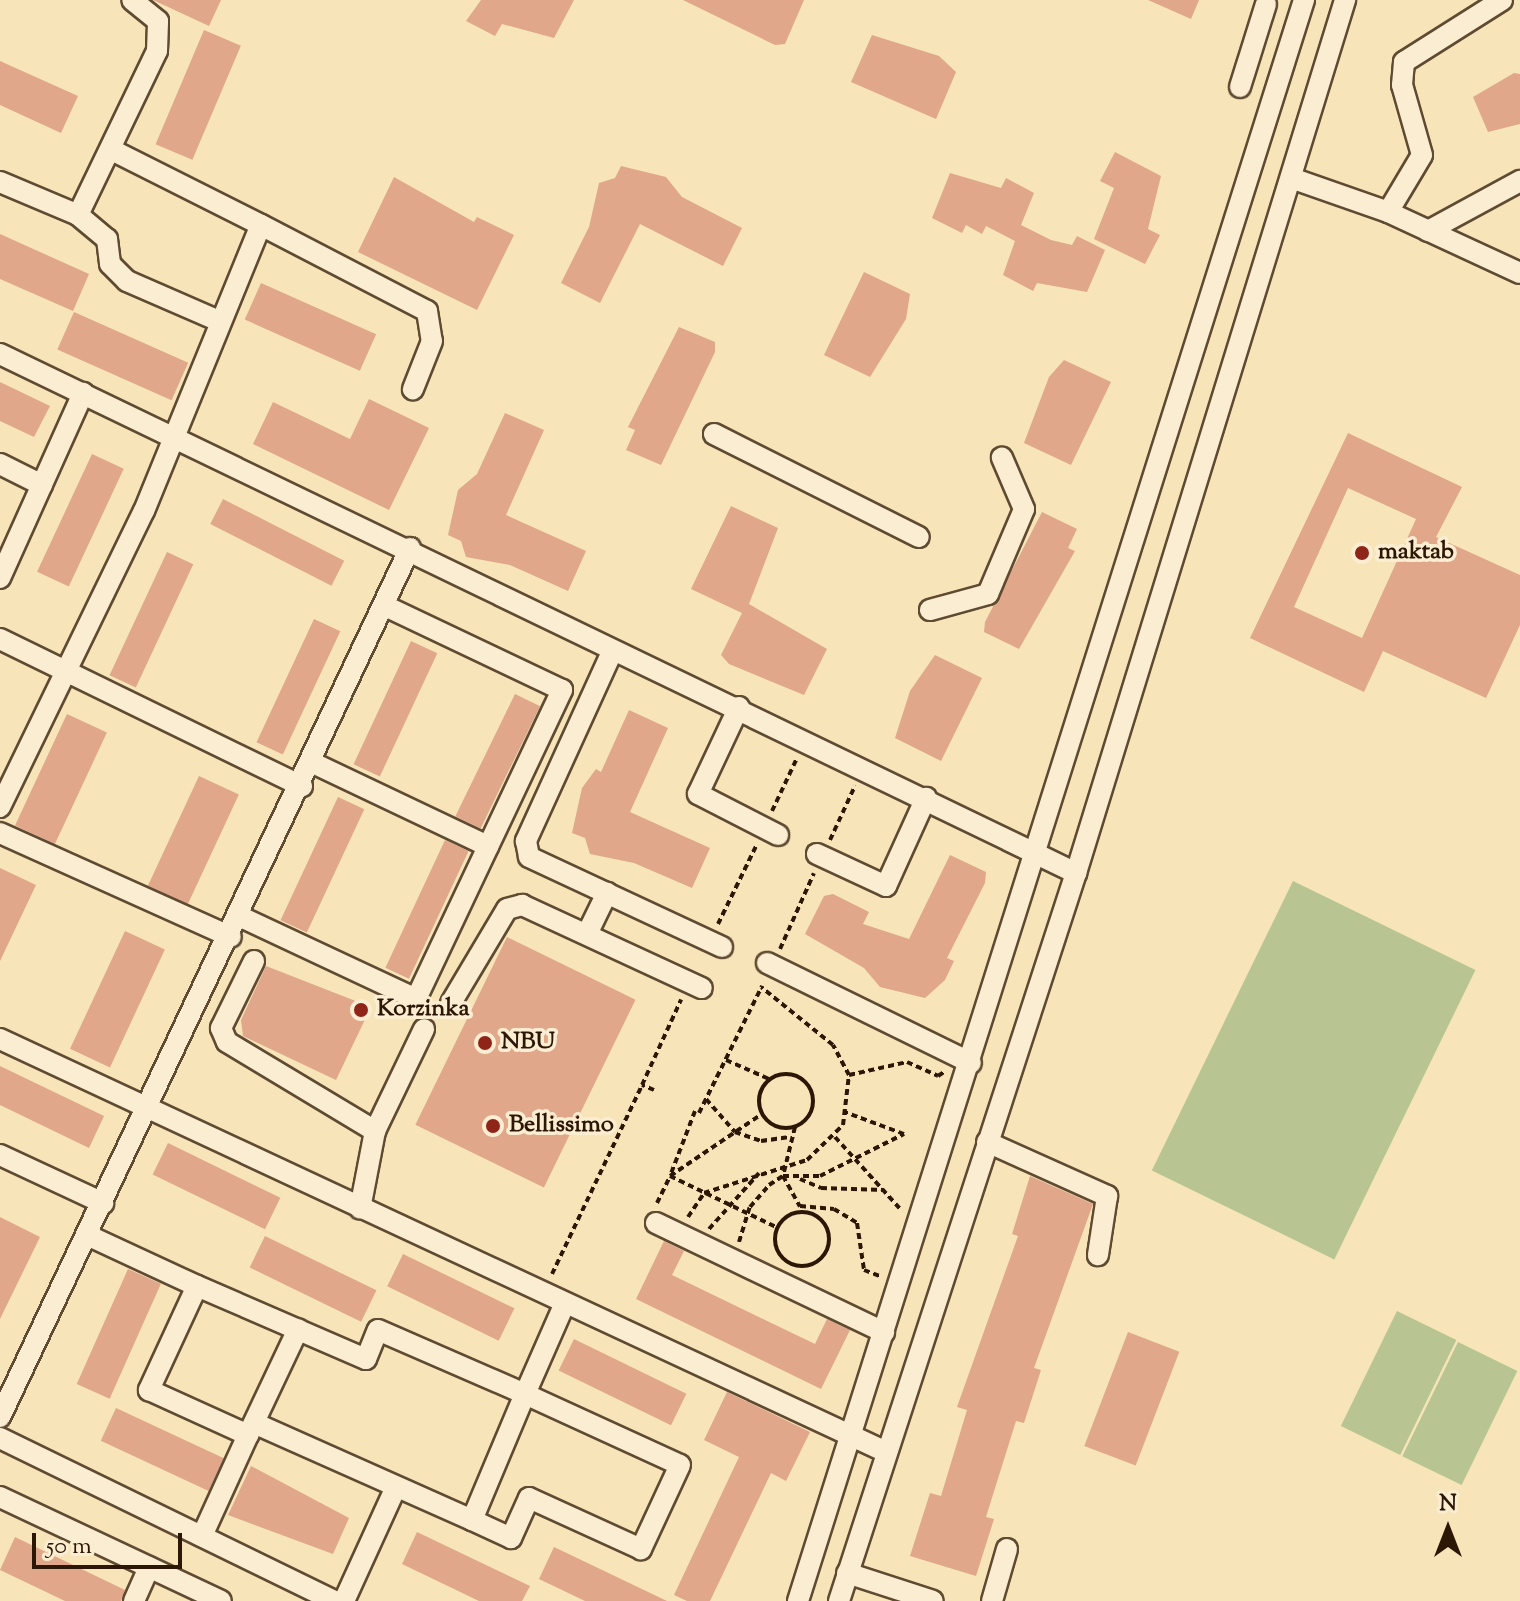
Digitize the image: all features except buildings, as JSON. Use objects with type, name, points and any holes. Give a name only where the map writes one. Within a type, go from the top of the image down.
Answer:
[{"type":"street","points":[[78,215],[112,150],[162,32],[132,0]]},
{"type":"street","points":[[798,1601],[884,1332],[965,1060],[1038,855],[1304,0]]},
{"type":"street","points":[[839,1601],[884,1451],[1076,873],[1294,179],[1345,0]]},
{"type":"street","points":[[1388,212],[1422,155],[1402,85],[1404,62],[1502,0]]},
{"type":"street","points":[[1240,87],[1266,4]]},
{"type":"street","points":[[112,150],[427,311],[432,341],[413,389]]},
{"type":"street","points":[[1294,179],[1388,212],[1520,273]]},
{"type":"street","points":[[1428,231],[1520,181]]},
{"type":"street","points":[[0,182],[78,215],[107,239],[110,264],[127,281],[219,321]]},
{"type":"street","points":[[0,807],[68,672],[176,438],[219,321],[261,225]]},
{"type":"street","points":[[0,354],[410,548],[612,652],[739,707],[1076,873]]},
{"type":"street","points":[[0,578],[8,540],[42,485],[83,393]]},
{"type":"street","points":[[714,434],[919,537]]},
{"type":"street","points":[[930,610],[988,594],[1024,509],[1002,458]]},
{"type":"street","points":[[0,464],[42,485]]},
{"type":"street","points":[[0,1417],[241,917],[387,607],[410,548]]},
{"type":"street","points":[[241,917],[416,999],[562,690],[387,607]]},
{"type":"street","points":[[0,639],[302,786]]},
{"type":"street","points":[[612,652],[526,841],[529,857],[722,947]]},
{"type":"street","points":[[739,707],[698,794],[766,836]]},
{"type":"street","points":[[313,763],[488,846]]},
{"type":"street","points":[[817,854],[886,886],[926,798]]},
{"type":"street","points":[[0,833],[231,937]]},
{"type":"street","points":[[587,934],[607,893]]},
{"type":"street","points":[[451,1003],[507,909],[522,905],[702,988]]},
{"type":"street","points":[[770,960],[965,1060]]},
{"type":"street","points":[[254,961],[221,1028],[227,1042],[375,1131]]},
{"type":"street","points":[[360,1209],[375,1131],[424,1029]]},
{"type":"street","points":[[0,1039],[564,1305],[884,1451]]},
{"type":"street","points":[[987,1142],[1107,1196],[1098,1255]]},
{"type":"street","points":[[0,1155],[103,1203]]},
{"type":"street","points":[[656,1223],[884,1332]]},
{"type":"street","points":[[87,1235],[366,1359],[378,1330],[680,1465],[641,1549],[529,1498],[511,1538],[396,1487],[149,1390],[197,1286]]},
{"type":"street","points":[[472,1520],[564,1305]]},
{"type":"street","points":[[202,1536],[298,1329]]},
{"type":"street","points":[[0,1438],[334,1601]]},
{"type":"street","points":[[344,1601],[396,1487]]},
{"type":"street","points":[[0,1497],[221,1601]]},
{"type":"street","points":[[992,1601],[1007,1549]]},
{"type":"street","points":[[134,1601],[149,1567]]},
{"type":"street","points":[[847,1573],[933,1601]]},
{"type":"path","points":[[766,836],[805,740]]},
{"type":"path","points":[[656,1223],[652,1212],[697,1112],[761,987],[770,960]]},
{"type":"path","points":[[677,1233],[704,1193],[760,1171],[807,1160],[835,1137],[845,1112],[849,1075],[817,1026],[761,987]]},
{"type":"path","points":[[726,1060],[769,1079],[794,1075],[812,1091],[812,1108],[788,1137],[783,1176],[801,1209],[820,1219],[829,1235],[820,1260],[802,1266],[784,1260],[778,1228]]},
{"type":"path","points":[[849,1075],[907,1062],[938,1076],[965,1060]]},
{"type":"path","points":[[769,1079],[760,1093],[762,1114],[779,1127],[795,1126]]},
{"type":"path","points":[[543,1295],[642,1085]]},
{"type":"path","points":[[706,1099],[735,1132],[761,1141],[788,1137]]},
{"type":"path","points":[[798,1178],[857,1161],[904,1134],[845,1112]]},
{"type":"path","points":[[670,1176],[762,1114]]},
{"type":"path","points":[[835,1137],[906,1215]]},
{"type":"path","points":[[700,1244],[760,1171]]},
{"type":"path","points":[[670,1176],[778,1228]]},
{"type":"path","points":[[737,1262],[746,1213],[757,1193],[783,1176],[798,1178],[821,1188],[884,1190]]},
{"type":"path","points":[[778,1228],[801,1209],[834,1209],[857,1223],[864,1270],[885,1278]]},
{"type":"green space","points":[[1293,881],[1475,970],[1334,1259],[1152,1170]]},
{"type":"green space","points":[[1397,1311],[1456,1340],[1400,1455],[1341,1426]]},
{"type":"green space","points":[[1458,1342],[1517,1371],[1462,1485],[1402,1456]]},
{"type":"place","name":"maktab","points":[[1362,553]]},
{"type":"place","name":"Korzinka","points":[[361,1010]]},
{"type":"place","name":"NBU","points":[[485,1043]]},
{"type":"place","name":"Bellissimo","points":[[493,1126]]}]
